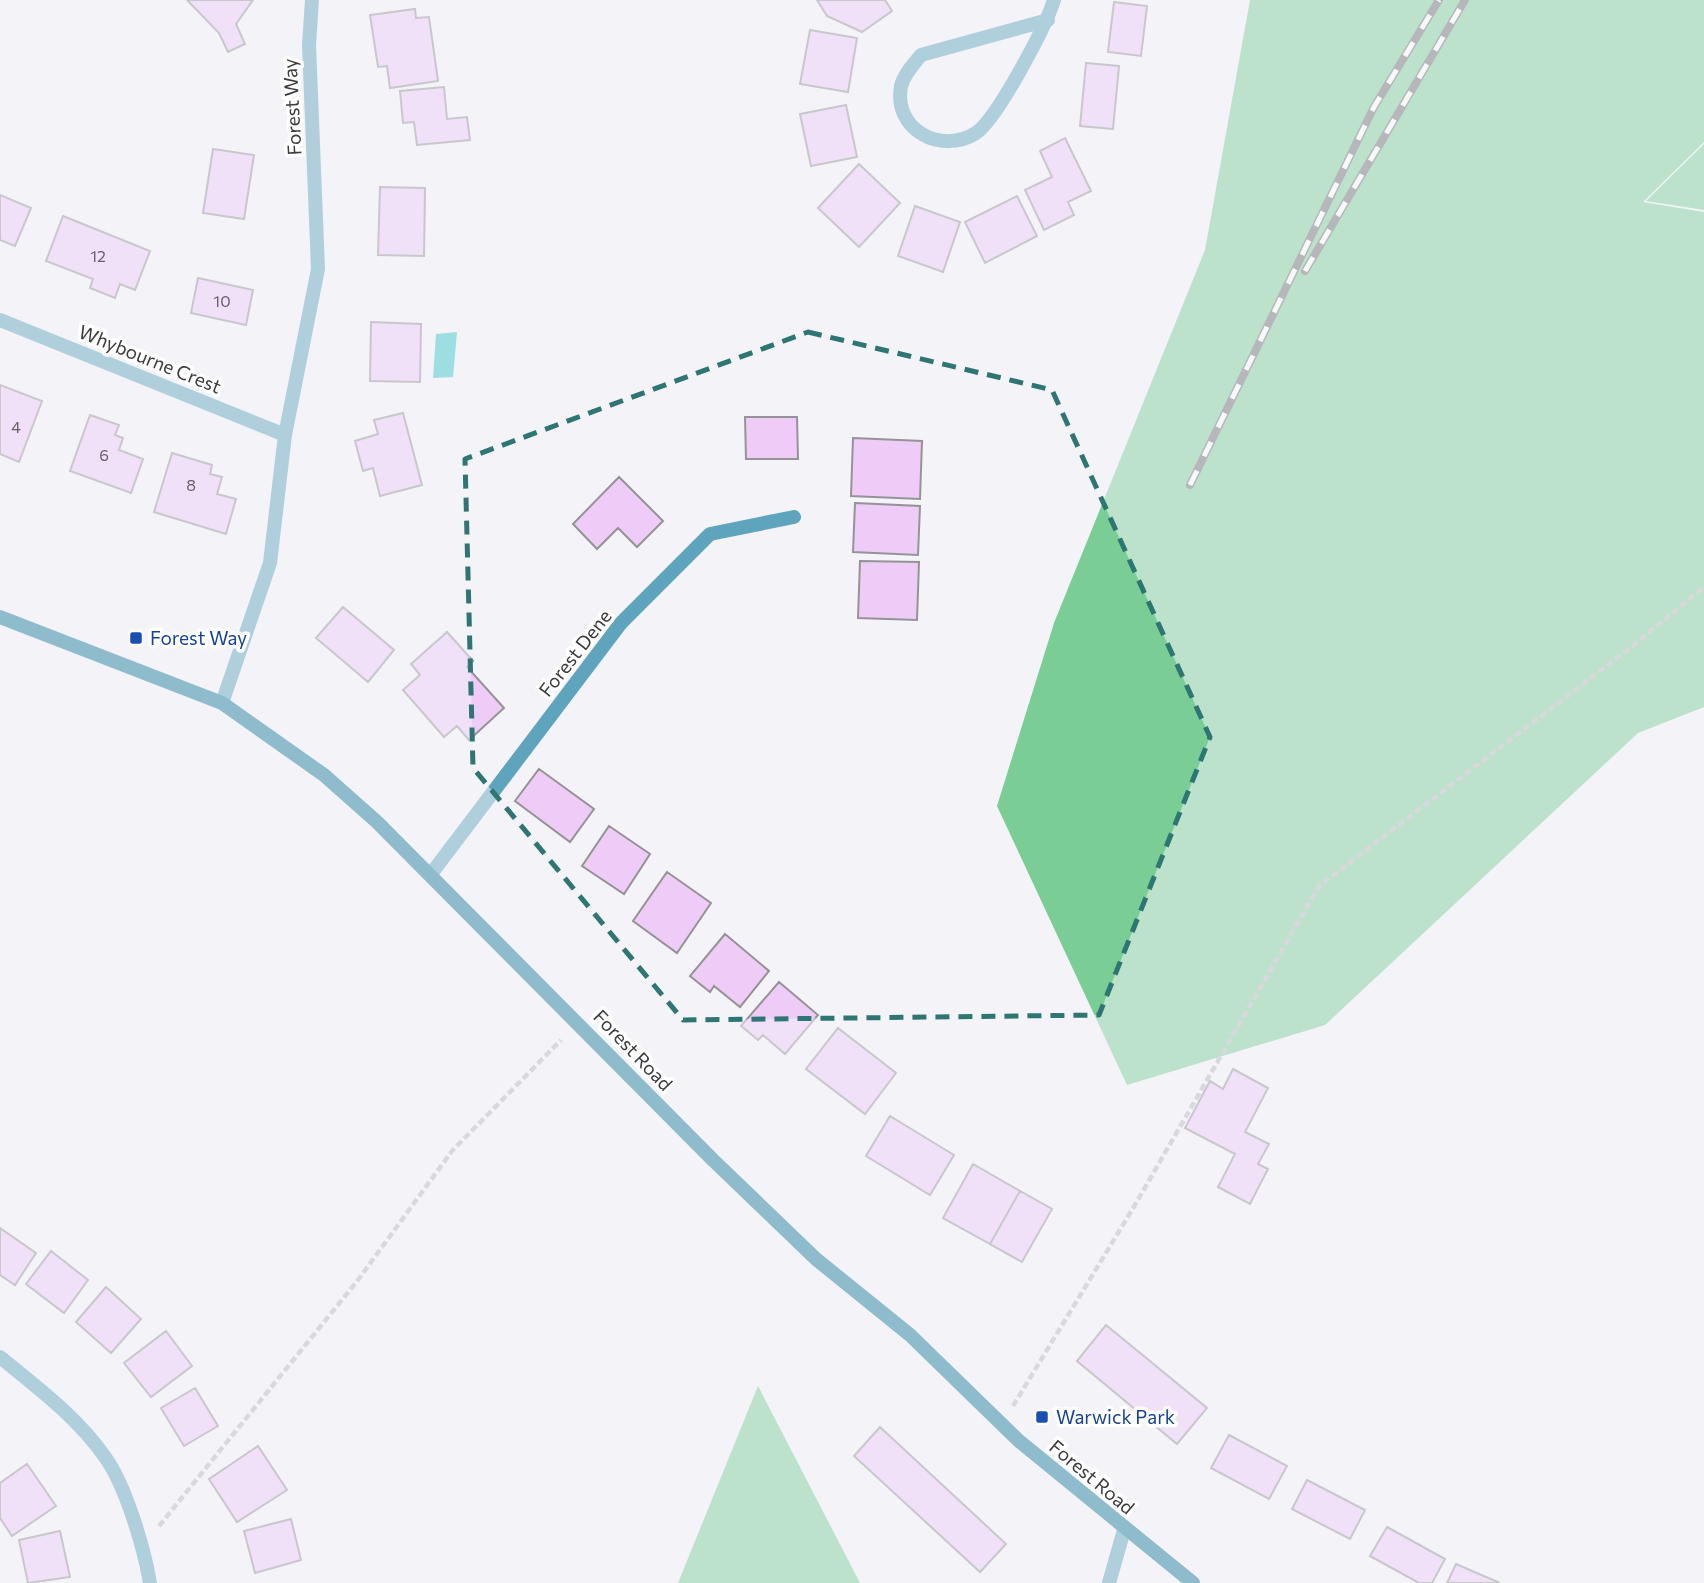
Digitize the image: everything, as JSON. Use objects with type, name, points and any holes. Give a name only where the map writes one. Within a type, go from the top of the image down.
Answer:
[{"type":"street","name":"Forest Way","points":[[222,703],[270,563],[285,435],[318,269],[309,45],[312,0]]},
{"type":"street","points":[[1048,20],[921,55],[908,71],[901,86],[901,104],[918,134],[934,142],[956,140],[975,133],[992,117],[1048,20],[1054,0]]},
{"type":"street","name":"Whybourne Crest","points":[[0,320],[285,435]]},
{"type":"street","name":"Forest Dene","points":[[431,874],[621,623],[709,534],[794,517]]},
{"type":"street","name":"Forest Road","points":[[0,617],[222,703],[324,775],[431,874],[732,1178],[816,1259],[910,1335],[1000,1425],[1124,1530],[1193,1583]]},
{"type":"street","points":[[0,1357],[62,1407],[107,1458],[144,1544],[150,1583]]},
{"type":"street","points":[[1109,1583],[1124,1530]]},
{"type":"path","points":[[1000,1425],[1023,1392],[1132,1210],[1319,886],[1630,648],[1704,587]]},
{"type":"path","points":[[144,1544],[358,1280],[452,1151],[579,1022]]},
{"type":"highlighted area","points":[[808,332],[1052,390],[1210,737],[1099,1015],[683,1020],[473,768],[465,459]]},
{"type":"green space","points":[[1250,0],[1704,0],[1704,142],[1643,202],[1704,212],[1704,707],[1638,733],[1325,1025],[1127,1085],[997,806],[1054,623],[1205,250]]},
{"type":"green space","points":[[1704,144],[1704,210],[1646,201]]},
{"type":"green space","points":[[758,1386],[860,1583],[678,1583]]},
{"type":"water","points":[[457,332],[453,377],[433,378],[436,334]]},
{"type":"building","points":[[187,0],[253,0],[236,24],[245,44],[228,52],[219,33]]},
{"type":"building","points":[[817,0],[885,0],[892,11],[862,32],[827,16]]},
{"type":"building","points":[[1114,2],[1147,6],[1141,56],[1108,52]]},
{"type":"building","points":[[415,9],[416,18],[429,17],[438,81],[390,88],[387,66],[378,67],[370,15]]},
{"type":"building","points":[[810,30],[857,38],[848,92],[800,84]]},
{"type":"building","points":[[1086,63],[1119,66],[1113,129],[1080,126]]},
{"type":"building","points":[[444,87],[447,119],[467,117],[470,140],[417,145],[414,122],[403,123],[400,91]]},
{"type":"building","points":[[846,105],[857,157],[811,166],[800,114]]},
{"type":"building","points":[[1065,138],[1091,191],[1068,202],[1074,215],[1044,230],[1025,190],[1052,177],[1040,151]]},
{"type":"building","points":[[213,149],[254,155],[244,219],[203,213]]},
{"type":"building","points":[[859,164],[900,203],[859,247],[818,208]]},
{"type":"building","points":[[380,187],[425,188],[424,256],[378,255]]},
{"type":"building","points":[[0,195],[31,208],[15,246],[0,240]]},
{"type":"building","points":[[1017,196],[1037,236],[985,263],[965,222]]},
{"type":"building","points":[[915,206],[960,222],[943,272],[898,256]]},
{"type":"building","points":[[63,216],[150,251],[135,290],[120,284],[115,298],[90,288],[93,279],[46,261]]},
{"type":"building","points":[[198,278],[253,290],[246,325],[191,313]]},
{"type":"building","points":[[371,322],[421,324],[420,382],[370,381]]},
{"type":"building","points":[[0,385],[42,401],[19,462],[0,454]]},
{"type":"building","points":[[403,413],[422,485],[380,496],[373,468],[363,471],[355,441],[378,434],[374,420]]},
{"type":"building","points":[[90,415],[119,425],[115,435],[123,438],[119,450],[143,459],[131,493],[70,471]]},
{"type":"building","points":[[745,417],[797,417],[798,459],[746,459]]},
{"type":"building","points":[[853,438],[922,441],[920,499],[851,496]]},
{"type":"building","points":[[172,453],[212,465],[210,474],[222,477],[217,494],[236,499],[226,534],[154,512]]},
{"type":"building","points":[[619,477],[663,521],[637,547],[618,528],[597,549],[573,524]]},
{"type":"building","points":[[855,503],[920,506],[918,555],[853,552]]},
{"type":"building","points":[[860,561],[919,562],[917,620],[858,618]]},
{"type":"building","points":[[343,607],[394,650],[368,682],[316,638]]},
{"type":"building","points":[[447,632],[473,661],[467,667],[504,708],[469,740],[457,726],[444,737],[403,690],[420,675],[411,664]]},
{"type":"building","points":[[539,769],[594,809],[570,842],[515,801]]},
{"type":"building","points":[[609,826],[650,854],[624,894],[582,866]]},
{"type":"building","points":[[667,872],[711,903],[677,953],[633,921]]},
{"type":"building","points":[[725,934],[769,971],[740,1007],[714,986],[710,992],[690,976]]},
{"type":"building","points":[[779,982],[818,1015],[785,1054],[763,1035],[758,1040],[741,1026]]},
{"type":"building","points":[[838,1028],[896,1073],[865,1114],[806,1069]]},
{"type":"building","points":[[1233,1069],[1268,1088],[1245,1132],[1269,1144],[1258,1164],[1268,1169],[1250,1204],[1218,1187],[1235,1154],[1185,1128],[1210,1081],[1223,1089]]},
{"type":"building","points":[[890,1116],[954,1155],[930,1195],[866,1156]]},
{"type":"building","points":[[973,1164],[1020,1191],[990,1244],[943,1218]]},
{"type":"building","points":[[1020,1191],[1052,1209],[1022,1262],[990,1244]]},
{"type":"building","points":[[0,1228],[36,1253],[15,1285],[0,1275]]},
{"type":"building","points":[[51,1251],[88,1280],[64,1313],[26,1284]]},
{"type":"building","points":[[106,1287],[141,1319],[111,1353],[76,1322]]},
{"type":"building","points":[[1106,1325],[1207,1408],[1177,1444],[1077,1361]]},
{"type":"building","points":[[166,1331],[192,1366],[151,1397],[124,1363]]},
{"type":"building","points":[[195,1388],[218,1426],[184,1446],[161,1408]]},
{"type":"building","points":[[880,1427],[1006,1544],[980,1572],[854,1456]]},
{"type":"building","points":[[1229,1435],[1287,1466],[1269,1499],[1211,1468]]},
{"type":"building","points":[[258,1446],[287,1490],[237,1522],[209,1479]]},
{"type":"building","points":[[27,1464],[56,1506],[12,1536],[0,1518],[0,1483]]},
{"type":"building","points":[[1307,1480],[1365,1510],[1350,1539],[1292,1509]]},
{"type":"building","points":[[291,1519],[301,1560],[255,1573],[244,1531]]},
{"type":"building","points":[[1387,1527],[1445,1559],[1432,1583],[1419,1583],[1370,1556]]},
{"type":"building","points":[[60,1531],[70,1577],[28,1583],[19,1540]]},
{"type":"building","points":[[1456,1564],[1500,1583],[1447,1583]]},
{"type":"railway","points":[[1190,485],[1374,107],[1439,0]]},
{"type":"railway","points":[[1305,271],[1465,0]]},
{"type":"place","name":"Forest Way","points":[[136,638]]},
{"type":"place","name":"Warwick Park","points":[[1042,1417]]}]
